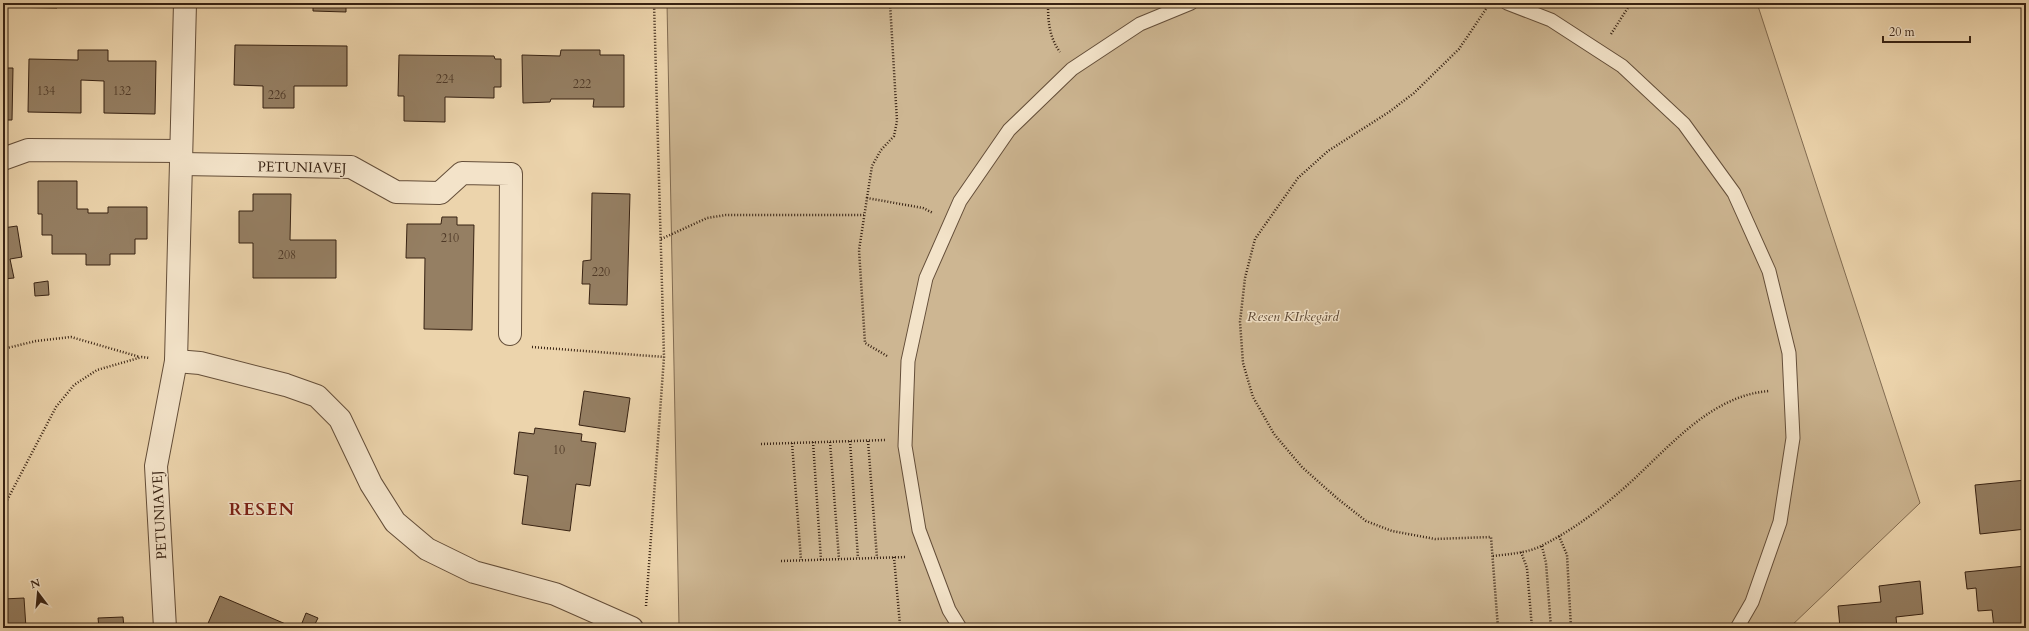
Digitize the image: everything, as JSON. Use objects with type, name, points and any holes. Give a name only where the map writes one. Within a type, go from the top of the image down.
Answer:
[{"type":"street","name":"PETUNIAVEJ","points":[[165,628],[156,466],[176,361],[186,3]]},
{"type":"street","name":"PETUNIAVEJ","points":[[3,159],[28,150],[351,167],[396,192],[440,193],[462,173],[511,174],[510,334]]},
{"type":"street","points":[[176,361],[200,364],[279,383],[317,396],[340,418],[371,484],[394,522],[427,549],[474,572],[555,594],[639,620]]},
{"type":"lane","points":[[960,628],[949,610],[919,530],[905,439],[908,359],[926,278],[960,201],[1008,130],[1072,69],[1140,24],[1191,3]]},
{"type":"lane","points":[[1507,3],[1551,20],[1622,66],[1684,124],[1734,193],[1769,271],[1789,353],[1793,438],[1780,522],[1752,602],[1737,628]]},
{"type":"path","points":[[639,620],[664,357],[654,3]]},
{"type":"path","points":[[890,3],[897,121],[894,136],[881,150],[872,166],[859,250],[865,343],[890,358],[908,359]]},
{"type":"path","points":[[1048,3],[1048,23],[1054,44],[1072,69]]},
{"type":"path","points":[[1489,3],[1480,19],[1459,48],[1414,93],[1389,112],[1328,151],[1298,178],[1255,238],[1245,278],[1240,322],[1243,363],[1253,397],[1274,434],[1302,467],[1366,521],[1392,530],[1435,539],[1491,537],[1498,628]]},
{"type":"path","points":[[1602,53],[1617,22],[1631,3]]},
{"type":"path","points":[[866,198],[923,208],[951,221]]},
{"type":"path","points":[[661,239],[707,218],[726,215],[864,215]]},
{"type":"path","points":[[510,334],[526,347],[664,357]]},
{"type":"path","points":[[3,349],[36,341],[71,337],[142,358],[176,361]]},
{"type":"path","points":[[3,508],[56,407],[74,385],[97,370],[142,358]]},
{"type":"path","points":[[1493,556],[1521,552],[1542,546],[1559,536],[1616,496],[1684,431],[1716,409],[1743,396],[1767,391],[1791,389]]},
{"type":"path","points":[[761,444],[905,439]]},
{"type":"path","points":[[850,441],[858,558]]},
{"type":"path","points":[[868,441],[877,558]]},
{"type":"path","points":[[813,442],[821,560]]},
{"type":"path","points":[[830,442],[839,559]]},
{"type":"path","points":[[792,443],[801,560]]},
{"type":"path","points":[[1559,536],[1566,555],[1571,628]]},
{"type":"path","points":[[1542,546],[1546,563],[1551,628]]},
{"type":"path","points":[[1521,552],[1527,568],[1532,628]]},
{"type":"path","points":[[781,561],[929,556]]},
{"type":"path","points":[[894,557],[900,625]]},
{"type":"green space","name":"Resen KIrkegård","points":[[667,3],[1757,3],[1920,503],[1789,628],[682,628],[679,626]]},
{"type":"building","points":[[5,3],[69,3],[69,6],[57,5],[57,8],[4,7]]},
{"type":"building","points":[[131,3],[131,5],[78,4]]},
{"type":"building","points":[[313,3],[346,3],[346,12],[313,11]]},
{"type":"building","points":[[583,3],[625,3],[625,6],[583,6]]},
{"type":"building","points":[[235,45],[347,46],[347,86],[294,86],[294,108],[263,108],[263,86],[234,85]]},
{"type":"building","points":[[78,50],[108,50],[108,61],[156,61],[155,114],[104,113],[104,81],[81,80],[81,113],[28,112],[29,59],[78,60]]},
{"type":"building","points":[[561,50],[600,50],[600,55],[624,55],[624,107],[593,107],[594,99],[551,99],[550,102],[523,103],[522,55],[560,56]]},
{"type":"building","points":[[399,55],[494,56],[495,59],[501,59],[501,87],[494,87],[494,98],[445,97],[445,122],[404,121],[404,96],[398,96]]},
{"type":"building","points":[[3,68],[13,68],[12,120],[3,120]]},
{"type":"building","points":[[38,181],[77,181],[77,209],[88,209],[88,213],[108,213],[108,207],[147,207],[147,239],[135,239],[135,254],[110,254],[110,265],[86,265],[86,254],[52,254],[52,235],[42,235],[42,214],[38,214]]},
{"type":"building","points":[[592,193],[630,194],[627,305],[589,304],[590,284],[582,284],[583,261],[591,260]]},
{"type":"building","points":[[253,194],[291,194],[290,240],[336,240],[336,278],[253,278],[253,243],[239,243],[239,211],[253,211]]},
{"type":"building","points":[[442,217],[457,217],[457,225],[474,225],[472,330],[424,329],[425,258],[406,258],[407,224],[441,224]]},
{"type":"building","points":[[17,226],[22,257],[10,259],[14,278],[3,279],[3,228]]},
{"type":"building","points":[[48,281],[49,295],[35,296],[34,283]]},
{"type":"building","points":[[584,391],[630,398],[625,432],[579,425]]},
{"type":"building","points":[[535,428],[582,434],[581,441],[596,443],[590,486],[576,484],[570,531],[522,524],[528,476],[514,474],[519,432],[534,434]]},
{"type":"building","points":[[2026,480],[2026,529],[1980,534],[1975,485]]},
{"type":"building","points":[[2026,566],[2026,628],[1994,628],[1992,610],[1978,611],[1976,588],[1967,589],[1965,572]]},
{"type":"building","points":[[1920,581],[1923,614],[1896,617],[1897,628],[1840,628],[1838,606],[1881,602],[1879,586]]},
{"type":"building","points":[[220,596],[295,628],[206,628]]},
{"type":"building","points":[[24,598],[26,628],[3,628],[3,599]]},
{"type":"building","points":[[306,613],[318,618],[313,628],[300,628]]},
{"type":"building","points":[[123,617],[124,628],[99,628],[98,618]]},
{"type":"district","name":"RESEN","points":[[262,509]]}]
